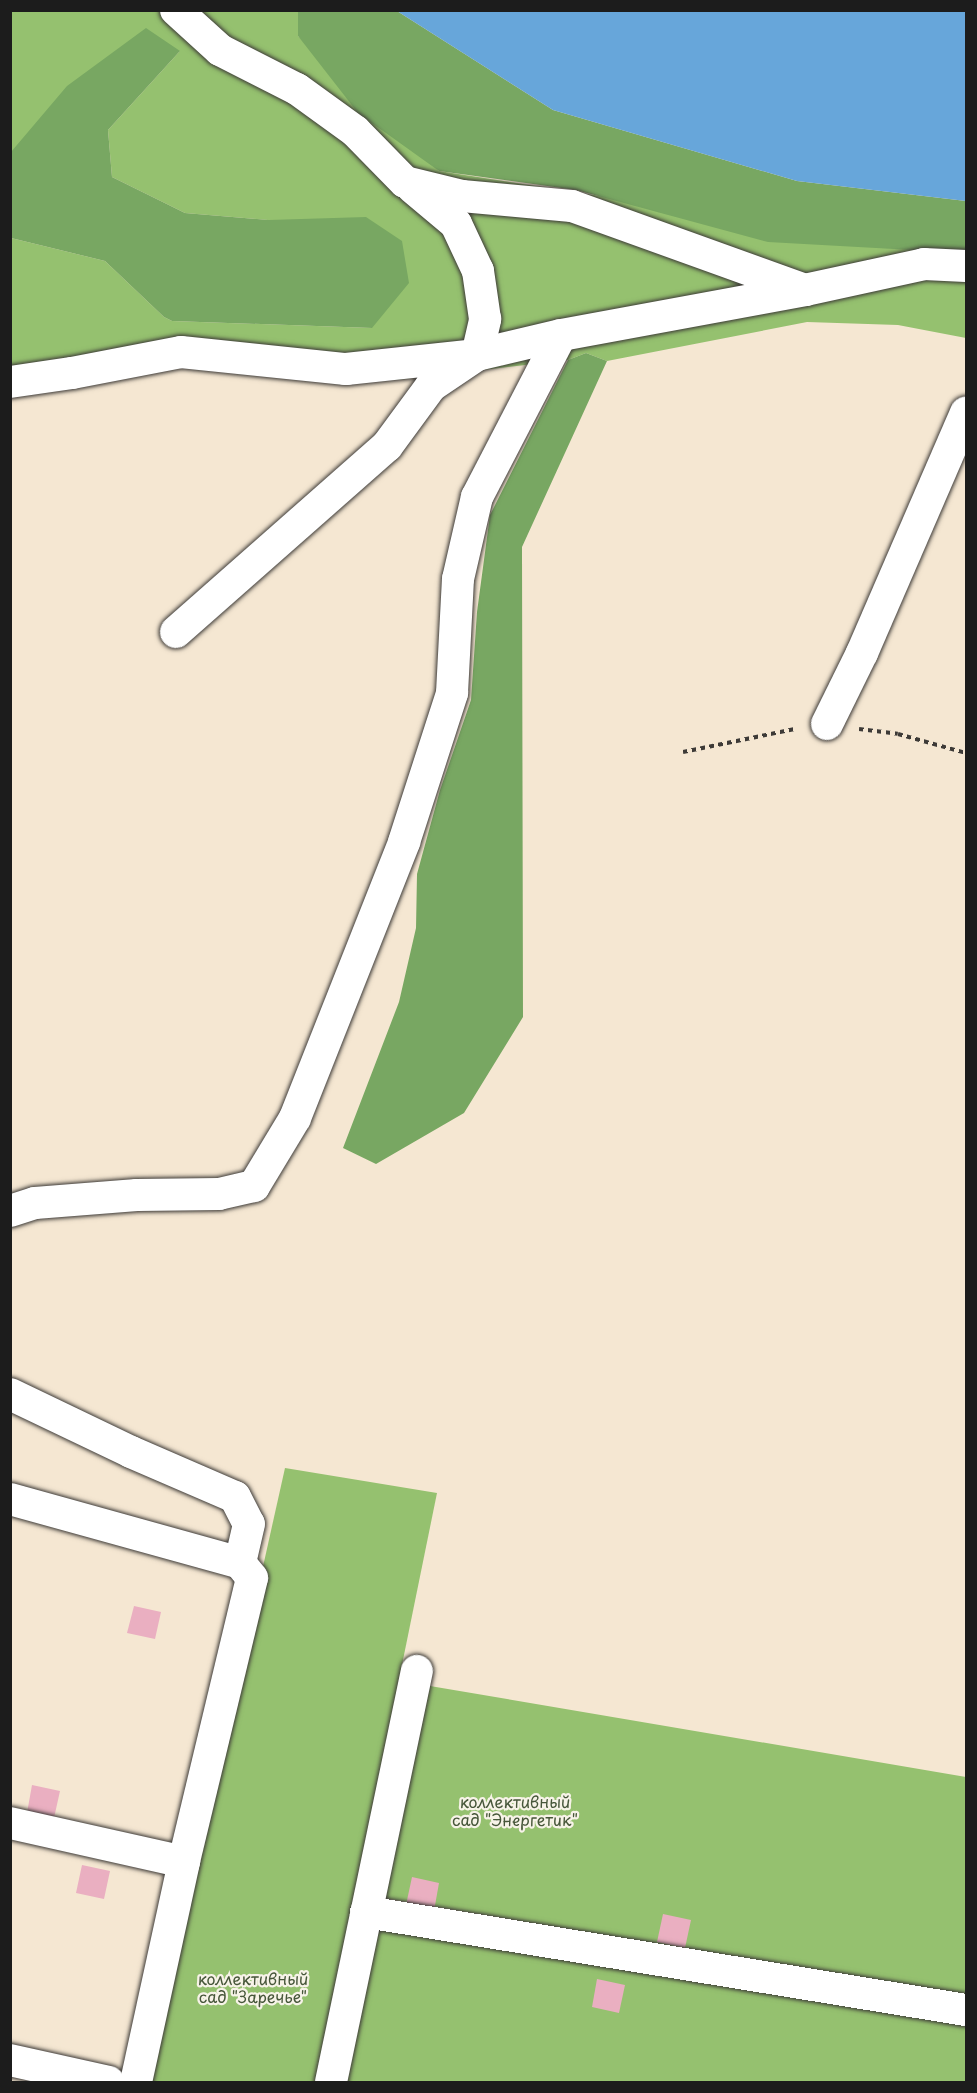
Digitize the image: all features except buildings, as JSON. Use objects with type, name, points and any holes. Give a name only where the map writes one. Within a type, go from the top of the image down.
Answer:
[{"type":"lane","points":[[176,10],[220,50],[297,89],[355,131],[405,182],[456,224],[478,271],[485,320],[477,355],[431,386],[387,446],[176,632]]},
{"type":"lane","points":[[405,182],[462,196],[572,206],[805,290]]},
{"type":"lane","points":[[10,382],[72,374],[181,352],[346,369],[477,355],[561,335],[805,290],[924,264],[966,266]]},
{"type":"lane","points":[[10,1211],[35,1203],[137,1195],[219,1194],[254,1186],[295,1118],[404,842],[452,693],[458,579],[477,498],[561,335]]},
{"type":"lane","points":[[827,724],[862,653],[966,413]]},
{"type":"lane","points":[[10,1394],[131,1452],[235,1497],[249,1524],[240,1563]]},
{"type":"lane","points":[[10,1499],[240,1563],[252,1578],[184,1862],[136,2082]]},
{"type":"lane","points":[[331,2082],[417,1671]]},
{"type":"lane","points":[[10,1823],[184,1862]]},
{"type":"lane","points":[[366,1912],[966,2010]]},
{"type":"lane","points":[[10,2060],[109,2082]]},
{"type":"path","points":[[683,752],[768,733],[827,724],[898,734],[966,753]]},
{"type":"green space","points":[[11,11],[298,11],[298,36],[439,171],[966,253],[966,338],[898,325],[807,322],[607,361],[586,353],[568,360],[397,380],[342,380],[182,364],[11,393],[11,238],[105,261],[164,317],[172,321],[372,328],[268,220],[185,213],[112,177],[108,130],[180,51],[11,152]]},
{"type":"green space","points":[[298,11],[397,11],[553,110],[797,181],[966,201],[966,253],[768,242],[576,190],[439,171],[358,113],[298,36]]},
{"type":"green space","points":[[146,28],[180,51],[108,130],[112,177],[185,213],[269,220],[366,217],[402,241],[409,283],[372,328],[172,321],[164,317],[105,261],[11,238],[11,152],[67,86]]},
{"type":"green space","points":[[586,353],[607,361],[522,547],[523,1017],[464,1113],[376,1164],[343,1148],[399,1002],[416,928],[417,874],[440,790],[471,700],[477,612],[490,515],[568,360]]},
{"type":"green space","name":"коллективный сад \"Заречье\"","points":[[285,1468],[437,1493],[317,2082],[148,2082]]},
{"type":"green space","name":"коллективный сад \"Энергетик\"","points":[[430,1686],[966,1777],[966,1996],[384,1898]]},
{"type":"green space","points":[[378,1928],[966,2022],[966,2082],[345,2082]]},
{"type":"water","points":[[397,11],[966,11],[966,201],[797,181],[553,110]]}]
